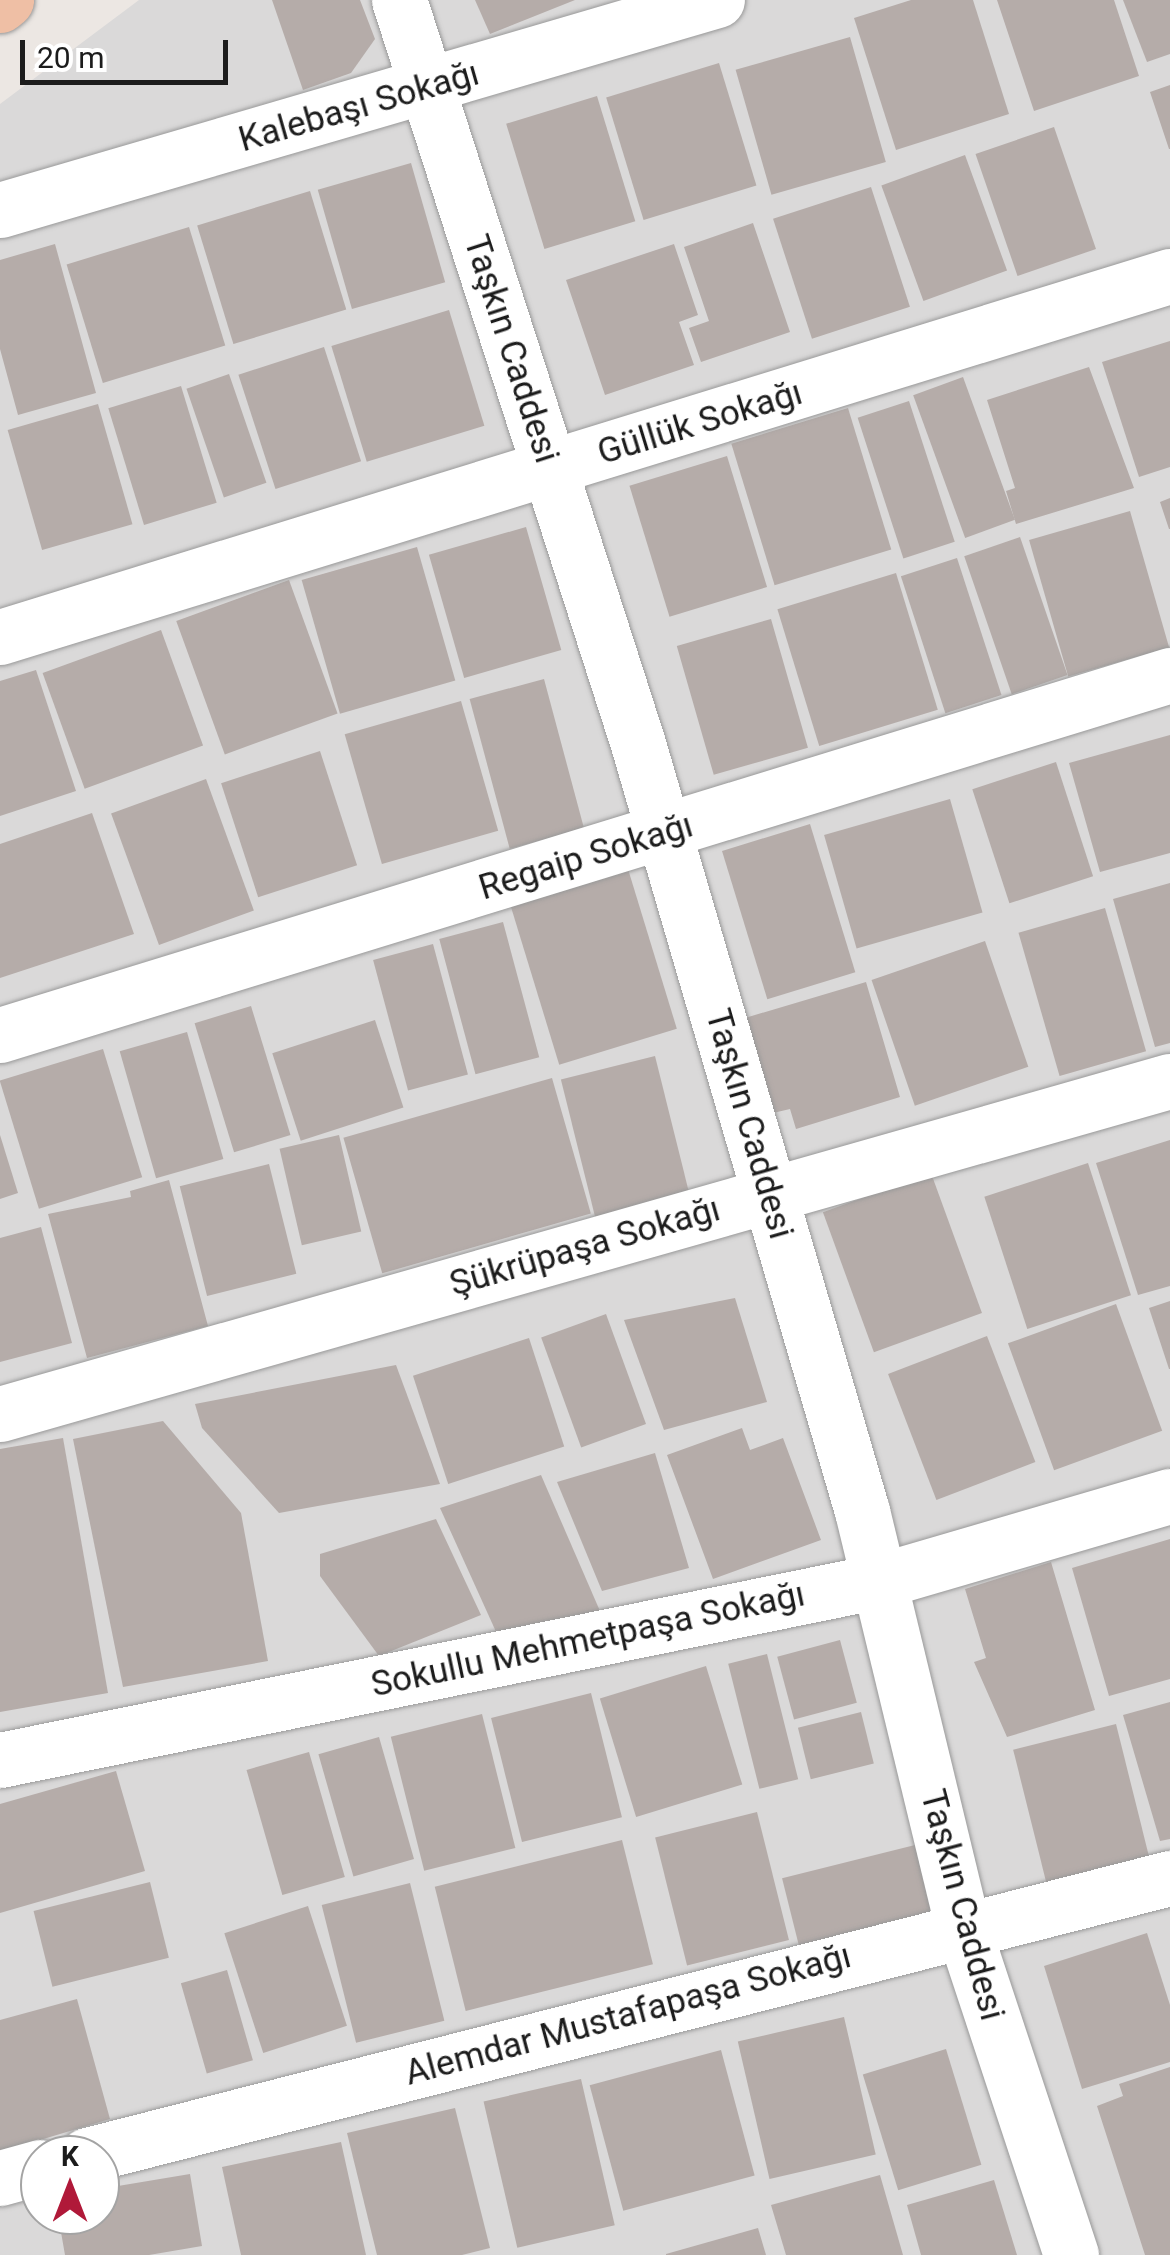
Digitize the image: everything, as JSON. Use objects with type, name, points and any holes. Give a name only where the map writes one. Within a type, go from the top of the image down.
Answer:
[{"type":"main road","points":[[0,6],[6,0]]},
{"type":"street","name":"Taşkın Caddesi","points":[[399,0],[664,833],[880,1580],[963,1928],[1071,2255]]},
{"type":"street","name":"Kalebaşı Sokağı","points":[[0,210],[427,89],[717,0]]},
{"type":"street","name":"Güllük Sokağı","points":[[0,637],[1170,276]]},
{"type":"street","name":"Regaip Sokağı","points":[[0,1035],[1170,674]]},
{"type":"street","name":"Şükrüpaşa Sokağı","points":[[0,1414],[1170,1081]]},
{"type":"street","name":"Sokullu Mehmetpaşa Sokağı","points":[[0,1760],[880,1580],[1170,1496]]},
{"type":"street","name":"Alemdar Mustafapaşa Sokağı","points":[[120,2146],[1170,1878]]},
{"type":"shaded area","points":[[139,0],[1170,0],[1170,2255],[0,2255],[0,104]]},
{"type":"building","points":[[272,0],[360,0],[375,39],[351,73],[303,90]]},
{"type":"building","points":[[475,0],[575,0],[490,34]]},
{"type":"building","points":[[911,0],[973,0],[1009,114],[896,150],[854,18]]},
{"type":"building","points":[[997,0],[1114,0],[1139,76],[1034,111]]},
{"type":"building","points":[[1123,0],[1170,0],[1170,54],[1147,62]]},
{"type":"building","points":[[850,37],[886,162],[771,195],[736,70]]},
{"type":"building","points":[[719,63],[756,185],[644,220],[606,97]]},
{"type":"building","points":[[1170,85],[1170,149],[1169,149],[1150,92]]},
{"type":"building","points":[[597,96],[635,221],[544,249],[506,124]]},
{"type":"building","points":[[1054,127],[1096,249],[1018,276],[976,154]]},
{"type":"building","points":[[965,155],[1007,271],[923,301],[881,185]]},
{"type":"building","points":[[411,163],[445,282],[352,309],[318,190]]},
{"type":"building","points":[[871,187],[910,307],[812,339],[773,219]]},
{"type":"building","points":[[310,191],[346,310],[233,344],[197,225]]},
{"type":"building","points":[[753,223],[790,332],[701,362],[689,328],[709,321],[684,247]]},
{"type":"building","points":[[189,227],[225,346],[103,383],[67,264]]},
{"type":"building","points":[[55,244],[96,393],[18,415],[0,349],[0,260]]},
{"type":"building","points":[[674,244],[698,315],[679,322],[694,365],[605,395],[566,280]]},
{"type":"building","points":[[449,310],[484,426],[367,462],[331,346]]},
{"type":"building","points":[[1170,341],[1170,467],[1139,477],[1102,362]]},
{"type":"building","points":[[324,347],[361,461],[275,489],[238,375]]},
{"type":"building","points":[[1089,367],[1134,488],[1016,524],[1006,491],[1015,488],[987,400]]},
{"type":"building","points":[[229,374],[266,483],[224,497],[186,389]]},
{"type":"building","points":[[963,377],[1015,520],[965,538],[913,395]]},
{"type":"building","points":[[181,386],[217,503],[144,525],[108,408]]},
{"type":"building","points":[[909,401],[955,542],[903,558],[858,418]]},
{"type":"building","points":[[98,404],[132,524],[42,550],[8,430]]},
{"type":"building","points":[[848,408],[891,550],[775,585],[731,444]]},
{"type":"building","points":[[727,456],[767,587],[670,617],[629,486]]},
{"type":"building","points":[[1170,498],[1170,529],[1169,529],[1160,502]]},
{"type":"building","points":[[1130,511],[1169,647],[1068,676],[1029,540]]},
{"type":"building","points":[[526,527],[561,650],[464,678],[429,555]]},
{"type":"building","points":[[1020,537],[1068,675],[1012,694],[964,556]]},
{"type":"building","points":[[417,547],[455,681],[340,714],[302,580]]},
{"type":"building","points":[[957,558],[1001,695],[945,713],[901,576]]},
{"type":"building","points":[[896,573],[938,710],[819,746],[777,609]]},
{"type":"building","points":[[289,580],[338,713],[225,754],[176,621]]},
{"type":"building","points":[[771,619],[808,748],[714,775],[677,646]]},
{"type":"building","points":[[161,630],[203,746],[85,789],[43,673]]},
{"type":"building","points":[[36,670],[76,791],[0,816],[0,681]]},
{"type":"building","points":[[544,679],[584,829],[510,849],[470,699]]},
{"type":"building","points":[[461,701],[498,831],[382,864],[345,734]]},
{"type":"building","points":[[1170,735],[1170,853],[1100,872],[1069,763]]},
{"type":"building","points":[[320,751],[357,865],[258,897],[221,783]]},
{"type":"building","points":[[1056,762],[1093,876],[1009,903],[972,789]]},
{"type":"building","points":[[206,779],[254,911],[159,945],[111,814]]},
{"type":"building","points":[[950,799],[983,912],[857,949],[824,835]]},
{"type":"building","points":[[92,813],[134,934],[0,978],[0,844]]},
{"type":"building","points":[[810,824],[855,972],[767,999],[722,851]]},
{"type":"building","points":[[628,869],[677,1029],[559,1065],[510,905]]},
{"type":"building","points":[[1170,883],[1170,1043],[1155,1047],[1113,899]]},
{"type":"building","points":[[1105,908],[1146,1051],[1060,1076],[1018,933]]},
{"type":"building","points":[[503,922],[539,1057],[475,1074],[439,939]]},
{"type":"building","points":[[985,941],[1028,1067],[915,1106],[872,980]]},
{"type":"building","points":[[433,944],[468,1074],[408,1090],[373,960]]},
{"type":"building","points":[[866,982],[900,1097],[796,1129],[790,1109],[773,1113],[745,1018]]},
{"type":"building","points":[[251,1006],[290,1135],[234,1152],[195,1023]]},
{"type":"building","points":[[375,1020],[403,1107],[301,1141],[272,1053]]},
{"type":"building","points":[[187,1032],[223,1159],[156,1178],[120,1051]]},
{"type":"building","points":[[103,1049],[142,1177],[39,1209],[0,1080]]},
{"type":"building","points":[[655,1056],[690,1196],[596,1219],[561,1079]]},
{"type":"building","points":[[552,1078],[591,1214],[382,1273],[343,1138]]},
{"type":"building","points":[[0,1135],[18,1193],[0,1199]]},
{"type":"building","points":[[339,1135],[361,1231],[302,1245],[280,1149]]},
{"type":"building","points":[[1170,1140],[1170,1286],[1138,1295],[1096,1163]]},
{"type":"building","points":[[1088,1163],[1131,1295],[1027,1329],[984,1197]]},
{"type":"building","points":[[269,1164],[296,1274],[207,1296],[180,1186]]},
{"type":"building","points":[[931,1173],[982,1313],[874,1352],[823,1212]]},
{"type":"building","points":[[169,1180],[208,1326],[87,1358],[48,1214],[131,1197],[130,1191]]},
{"type":"building","points":[[41,1227],[72,1343],[0,1362],[0,1238]]},
{"type":"building","points":[[735,1298],[767,1402],[664,1430],[624,1320]]},
{"type":"building","points":[[1170,1301],[1170,1369],[1169,1369],[1149,1308]]},
{"type":"building","points":[[1116,1304],[1162,1431],[1054,1470],[1008,1343]]},
{"type":"building","points":[[606,1314],[646,1424],[581,1448],[541,1338]]},
{"type":"building","points":[[987,1336],[1035,1462],[936,1500],[888,1374]]},
{"type":"building","points":[[529,1338],[564,1446],[448,1484],[413,1376]]},
{"type":"building","points":[[396,1365],[440,1484],[279,1513],[202,1428],[195,1404]]},
{"type":"building","points":[[163,1421],[241,1513],[268,1661],[123,1687],[73,1439]]},
{"type":"building","points":[[742,1428],[750,1450],[783,1438],[821,1540],[713,1579],[667,1455]]},
{"type":"building","points":[[63,1438],[108,1693],[0,1712],[0,1449]]},
{"type":"building","points":[[655,1453],[689,1568],[602,1591],[557,1482]]},
{"type":"building","points":[[541,1475],[603,1618],[502,1645],[440,1508]]},
{"type":"building","points":[[436,1519],[481,1615],[379,1656],[320,1576],[320,1554]]},
{"type":"building","points":[[1170,1539],[1170,1679],[1109,1696],[1072,1568]]},
{"type":"building","points":[[1051,1562],[1095,1710],[1007,1737],[974,1662],[986,1658],[965,1589]]},
{"type":"building","points":[[840,1640],[857,1703],[794,1720],[777,1657]]},
{"type":"building","points":[[767,1654],[798,1779],[759,1789],[728,1664]]},
{"type":"building","points":[[706,1666],[742,1785],[636,1817],[600,1698]]},
{"type":"building","points":[[591,1693],[622,1817],[522,1842],[491,1718]]},
{"type":"building","points":[[1170,1702],[1170,1839],[1160,1841],[1123,1715]]},
{"type":"building","points":[[861,1712],[874,1763],[811,1779],[798,1728]]},
{"type":"building","points":[[482,1714],[515,1848],[424,1871],[391,1737]]},
{"type":"building","points":[[1116,1724],[1152,1867],[1049,1892],[1013,1750]]},
{"type":"building","points":[[379,1737],[414,1859],[353,1876],[318,1754]]},
{"type":"building","points":[[309,1752],[345,1877],[282,1895],[247,1770]]},
{"type":"building","points":[[116,1771],[145,1871],[0,1913],[0,1804]]},
{"type":"building","points":[[757,1812],[789,1940],[687,1965],[655,1837]]},
{"type":"building","points":[[622,1840],[653,1964],[466,2011],[435,1887]]},
{"type":"building","points":[[915,1845],[934,1920],[801,1953],[782,1878]]},
{"type":"building","points":[[150,1882],[169,1958],[52,1987],[34,1911]]},
{"type":"building","points":[[410,1883],[444,2021],[356,2043],[322,1905]]},
{"type":"building","points":[[308,1906],[347,2026],[263,2053],[224,1933]]},
{"type":"building","points":[[1147,1933],[1170,2005],[1170,2062],[1082,2089],[1044,1966]]},
{"type":"building","points":[[227,1970],[253,2060],[207,2074],[181,1983]]},
{"type":"building","points":[[77,1999],[110,2119],[57,2135],[20,2135],[20,2146],[0,2152],[0,2020]]},
{"type":"building","points":[[844,2017],[876,2154],[770,2179],[738,2042]]},
{"type":"building","points":[[946,2049],[981,2165],[898,2190],[863,2074]]},
{"type":"building","points":[[721,2050],[755,2176],[623,2211],[590,2085]]},
{"type":"building","points":[[1170,2067],[1170,2255],[1145,2255],[1097,2106],[1123,2096],[1119,2084]]},
{"type":"building","points":[[581,2079],[615,2225],[517,2248],[484,2101]]},
{"type":"building","points":[[455,2108],[490,2248],[462,2255],[377,2255],[347,2133]]},
{"type":"building","points":[[341,2142],[366,2255],[241,2255],[222,2167]]},
{"type":"building","points":[[190,2174],[202,2246],[149,2255],[65,2255],[62,2235],[120,2235],[120,2186]]},
{"type":"building","points":[[880,2175],[903,2255],[786,2255],[771,2205]]},
{"type":"building","points":[[994,2180],[1017,2255],[921,2255],[907,2205]]},
{"type":"building","points":[[758,2228],[766,2255],[666,2255],[666,2254]]}]
